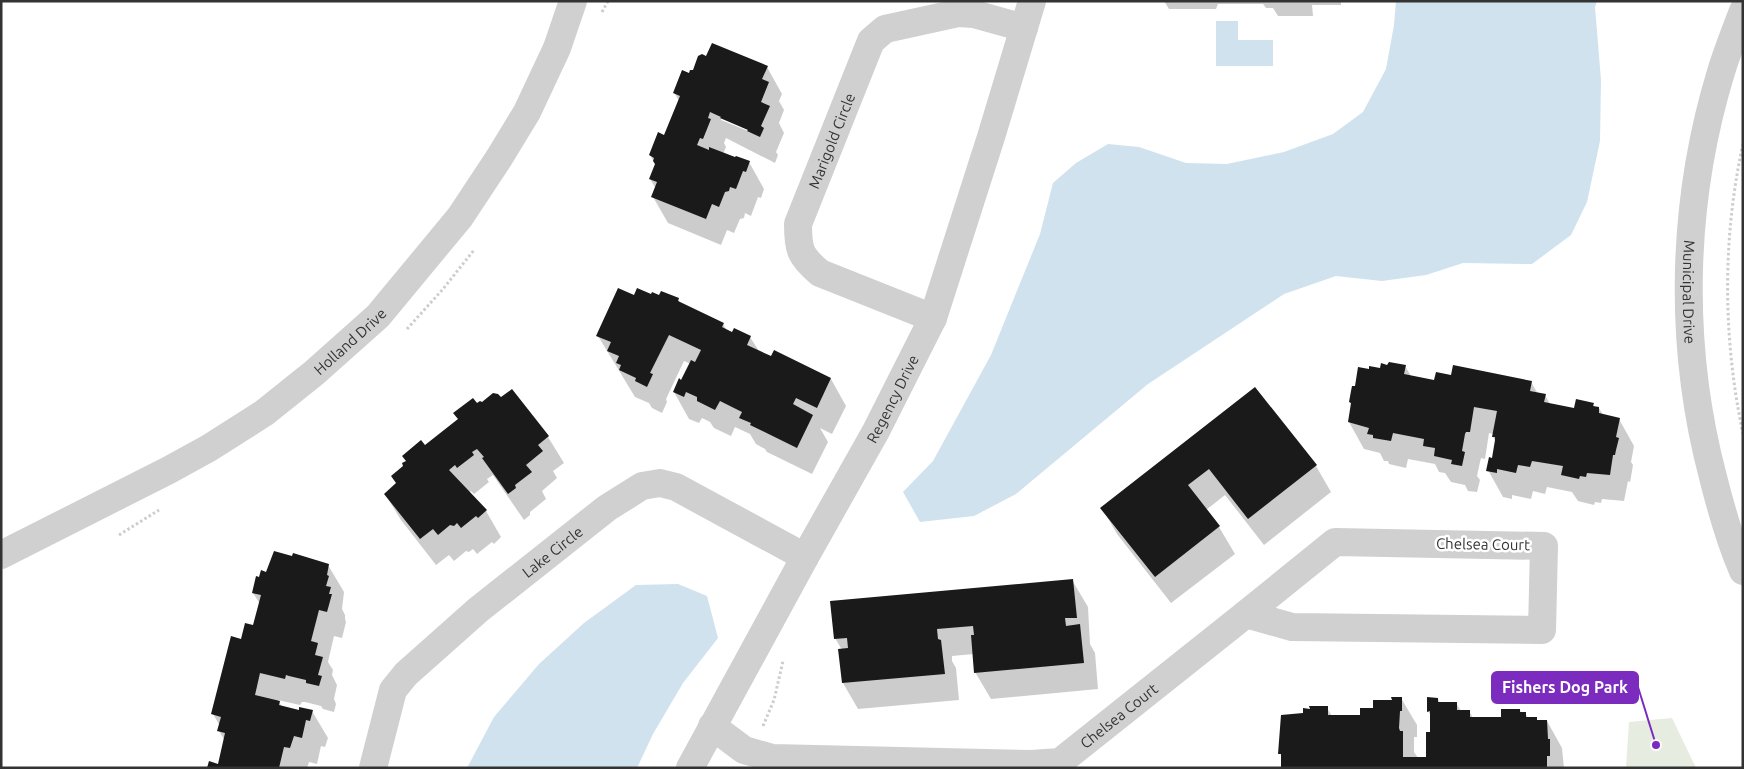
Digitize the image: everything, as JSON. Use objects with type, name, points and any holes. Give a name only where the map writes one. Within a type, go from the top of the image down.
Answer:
[{"type":"street","name":"Holland Drive","points":[[1,555],[169,470],[225,438],[264,413],[378,316],[460,216],[508,143],[527,112],[557,48],[573,1]]},
{"type":"street","name":"Regency Drive","points":[[690,768],[876,431],[933,318],[1032,1]]},
{"type":"street","name":"Municipal Drive","points":[[1743,11],[1721,71],[1704,140],[1691,223],[1688,289],[1690,349],[1698,409],[1720,505],[1743,571]]},
{"type":"street","name":"Marigold Circle","points":[[933,318],[820,273],[807,262],[798,244],[798,224],[871,41],[885,28],[958,13],[974,14],[1024,28]]},
{"type":"street","name":"Lake Circle","points":[[373,768],[393,690],[406,674],[478,610],[599,514],[642,486],[660,483],[676,487],[805,557]]},
{"type":"street","name":"Chelsea Court","points":[[712,726],[744,750],[772,758],[1022,763],[1060,762],[1335,542],[1544,546],[1542,630],[1292,627],[1246,614]]},
{"type":"path","points":[[1743,144],[1730,228],[1727,283],[1730,346],[1736,401],[1743,433]]},
{"type":"path","points":[[760,733],[774,700],[784,660]]},
{"type":"shaded area","points":[[1672,718],[1696,768],[1626,768],[1629,722]]},
{"type":"water","points":[[1396,1],[1597,1],[1595,7],[1601,80],[1600,141],[1587,202],[1571,235],[1532,264],[1463,263],[1426,275],[1382,281],[1336,276],[1284,294],[1148,384],[1016,494],[974,516],[920,522],[903,492],[933,461],[991,355],[1040,234],[1053,183],[1076,163],[1108,144],[1139,147],[1186,163],[1227,164],[1284,152],[1333,134],[1363,112],[1386,69],[1394,25]]},
{"type":"water","points":[[1216,21],[1238,21],[1238,40],[1273,40],[1273,66],[1216,66]]},
{"type":"water","points":[[678,584],[707,596],[718,638],[683,683],[653,734],[637,768],[467,768],[494,717],[539,664],[584,623],[636,585]]},
{"type":"building","points":[[712,43],[768,66],[762,79],[769,82],[761,102],[770,106],[761,126],[764,128],[760,137],[710,112],[708,118],[711,119],[703,139],[700,138],[697,145],[709,150],[709,147],[750,161],[746,172],[743,171],[736,189],[730,187],[729,191],[725,192],[719,207],[712,204],[706,219],[651,197],[657,182],[649,179],[655,164],[654,158],[649,155],[658,132],[664,135],[680,96],[673,93],[682,70],[689,73],[690,70],[693,70],[698,56],[702,54],[706,56]]},
{"type":"building","points":[[618,288],[634,295],[637,288],[659,295],[661,291],[679,298],[678,301],[724,323],[722,327],[732,332],[734,328],[751,336],[747,345],[771,356],[774,350],[831,378],[817,408],[796,398],[793,404],[813,415],[797,448],[750,425],[751,423],[739,418],[742,412],[720,401],[715,410],[697,401],[697,397],[686,392],[684,397],[673,392],[679,378],[681,380],[691,360],[695,362],[701,350],[669,335],[650,373],[653,374],[647,387],[635,381],[636,378],[619,370],[621,365],[616,363],[619,356],[607,351],[611,342],[596,336]]},
{"type":"building","points":[[1389,362],[1406,365],[1404,374],[1434,380],[1436,372],[1451,375],[1453,365],[1532,381],[1530,391],[1546,394],[1544,402],[1574,408],[1576,399],[1594,403],[1593,406],[1599,407],[1599,413],[1620,418],[1616,437],[1619,438],[1615,455],[1613,455],[1610,475],[1587,473],[1586,477],[1580,476],[1579,479],[1561,475],[1563,466],[1532,461],[1530,467],[1518,465],[1516,473],[1497,469],[1497,473],[1486,471],[1489,457],[1492,458],[1495,437],[1492,437],[1497,411],[1474,407],[1470,432],[1465,434],[1462,451],[1465,452],[1462,466],[1451,464],[1452,460],[1434,456],[1435,448],[1423,446],[1424,439],[1393,433],[1391,441],[1373,438],[1373,435],[1367,434],[1369,428],[1348,422],[1352,386],[1355,386],[1358,367],[1380,368],[1381,363],[1387,365]]},
{"type":"building","points":[[1255,387],[1317,465],[1248,519],[1209,469],[1188,485],[1220,526],[1155,577],[1100,508]]},
{"type":"building","points":[[512,389],[549,436],[538,445],[543,451],[526,465],[532,472],[515,485],[516,488],[508,494],[477,449],[472,452],[474,455],[457,468],[455,465],[449,470],[487,510],[461,528],[457,523],[454,526],[450,525],[438,535],[433,529],[420,539],[384,494],[396,483],[391,476],[406,461],[402,456],[421,440],[425,445],[458,419],[453,413],[473,398],[477,403],[482,402],[493,393],[501,397]]},
{"type":"building","points":[[274,551],[292,556],[293,553],[329,564],[327,575],[329,576],[326,586],[331,587],[329,594],[332,594],[327,612],[319,610],[311,641],[318,643],[315,655],[323,657],[318,675],[322,676],[319,686],[306,683],[306,680],[286,675],[285,679],[260,673],[255,695],[280,701],[279,705],[299,710],[299,707],[313,710],[310,721],[306,720],[302,738],[294,736],[290,748],[284,747],[279,768],[207,768],[209,761],[218,764],[225,733],[217,731],[221,717],[211,714],[231,636],[241,639],[245,623],[253,625],[261,595],[252,593],[256,576],[259,577],[261,570],[266,572]]},
{"type":"building","points":[[1073,579],[1077,618],[1065,618],[1066,626],[1080,624],[1084,663],[974,673],[971,635],[974,635],[973,626],[937,629],[938,639],[941,640],[945,674],[842,683],[838,649],[848,648],[847,638],[834,639],[830,601]]},
{"type":"building","points":[[1391,697],[1402,697],[1399,728],[1400,731],[1403,731],[1403,757],[1426,757],[1426,732],[1430,732],[1430,711],[1427,712],[1427,697],[1438,698],[1438,702],[1457,702],[1457,710],[1470,710],[1470,717],[1501,717],[1501,709],[1520,709],[1520,712],[1526,712],[1526,717],[1537,717],[1537,720],[1547,720],[1550,756],[1547,756],[1547,768],[1281,768],[1281,754],[1278,754],[1281,715],[1303,713],[1303,708],[1310,709],[1309,706],[1328,706],[1328,715],[1360,715],[1360,708],[1373,708],[1373,700],[1392,700]]},
{"type":"place","name":"Fishers Dog Park","points":[[1656,745]]}]
